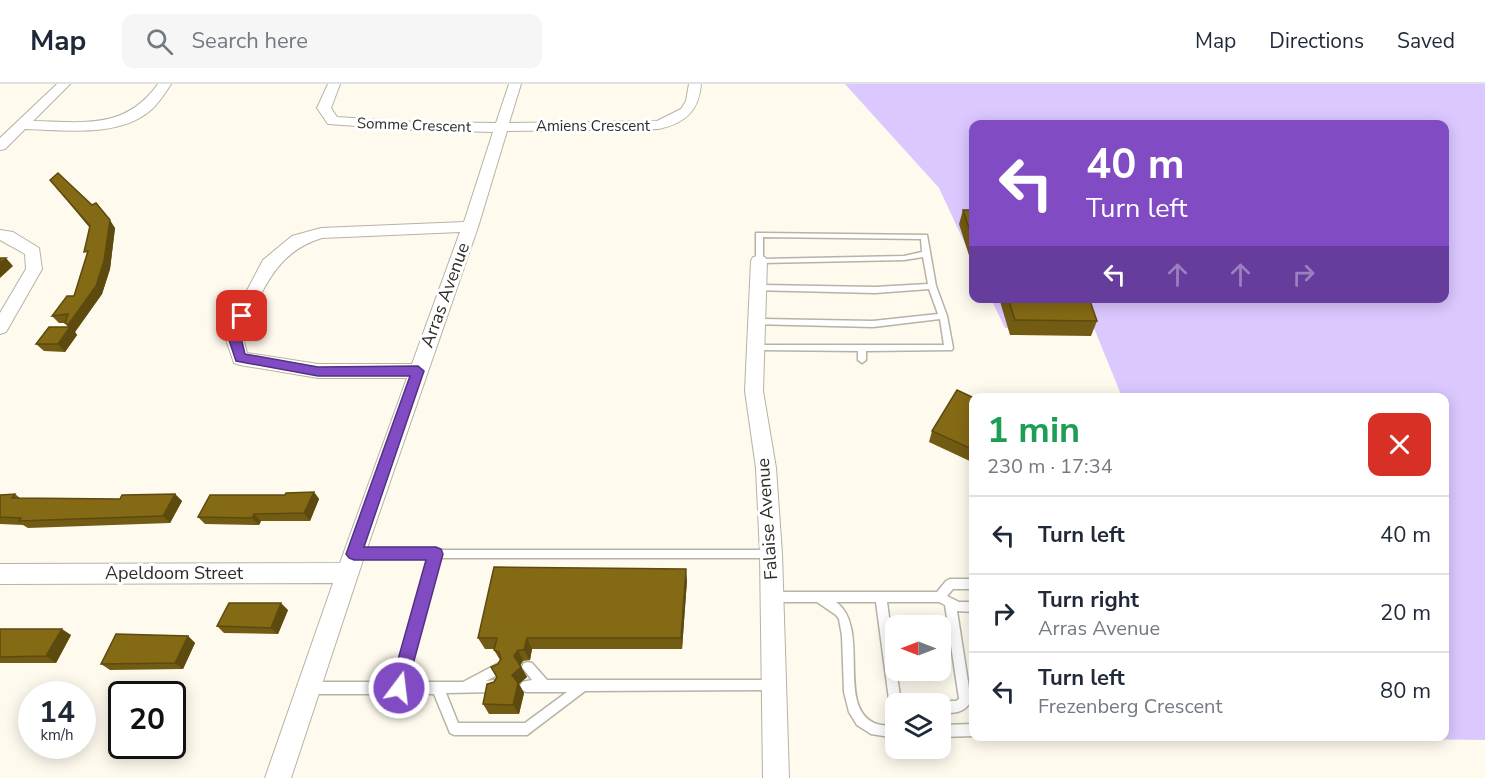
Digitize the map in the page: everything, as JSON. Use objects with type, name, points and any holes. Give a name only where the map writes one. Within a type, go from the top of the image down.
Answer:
[{"type":"street","points":[[0,146],[64,84]]},
{"type":"street","points":[[22,125],[107,124],[129,118],[146,107],[165,84]]},
{"type":"street","name":"Somme Crescent","points":[[334,84],[324,108],[333,121],[387,126],[501,127]]},
{"type":"street","name":"Arras Avenue","points":[[278,778],[470,226],[515,84]]},
{"type":"street","name":"Amiens Crescent","points":[[501,127],[659,125],[684,116],[694,100],[694,84]]},
{"type":"street","points":[[418,371],[318,372],[240,358],[233,334],[269,264],[298,240],[321,233],[470,226]]},
{"type":"street","points":[[0,235],[7,235],[33,252],[34,269],[0,328]]},
{"type":"street","name":"Falaise Avenue","points":[[759,261],[754,391],[766,468],[771,554],[776,778]]},
{"type":"street","name":"Apeldoom Street","points":[[0,574],[351,563]]},
{"type":"lane","points":[[755,348],[949,348],[943,316],[932,286],[924,237],[759,235],[759,261],[904,258],[926,254]]},
{"type":"lane","points":[[758,288],[875,290],[932,286]]},
{"type":"lane","points":[[756,322],[873,324],[943,316]]},
{"type":"lane","points":[[862,348],[862,360]]},
{"type":"lane","points":[[351,563],[436,554],[771,554]]},
{"type":"lane","points":[[399,688],[436,554]]},
{"type":"lane","points":[[951,707],[958,707],[965,701],[945,600],[950,584],[969,584]]},
{"type":"lane","points":[[772,597],[881,597],[945,600],[958,607],[969,607]]},
{"type":"lane","points":[[818,597],[836,607],[844,619],[850,699],[855,712],[863,725],[879,733],[885,733]]},
{"type":"lane","points":[[881,597],[894,693]]},
{"type":"lane","points":[[528,667],[544,686]]},
{"type":"lane","points":[[464,687],[499,668]]},
{"type":"lane","points":[[308,688],[495,686]]},
{"type":"lane","points":[[525,686],[774,686]]},
{"type":"lane","points":[[438,688],[454,729],[527,729],[583,686]]},
{"type":"lane","points":[[951,731],[969,730]]},
{"type":"shaded area","points":[[845,84],[1485,84],[1485,740],[1449,740],[1449,393],[1120,393],[1094,328],[1005,328],[993,303],[1449,303],[1449,120],[969,120],[969,252],[939,188]]},
{"type":"building","points":[[58,173],[92,205],[96,203],[110,220],[104,261],[96,286],[68,325],[65,323],[68,314],[52,316],[67,296],[74,296],[88,251],[84,252],[90,226],[50,180]]},
{"type":"building","points":[[963,210],[969,210],[969,228]]},
{"type":"building","points":[[1010,303],[1091,303],[1097,321],[1015,320]]},
{"type":"building","points":[[49,327],[70,327],[58,344],[36,344]]},
{"type":"building","points":[[957,390],[969,396],[969,448],[932,431]]},
{"type":"building","points":[[314,492],[304,513],[254,514],[252,518],[198,517],[210,495],[285,495],[286,493]]},
{"type":"building","points":[[15,494],[12,498],[120,499],[122,495],[175,494],[163,516],[19,521],[21,518],[0,517],[0,495]]},
{"type":"building","points":[[494,567],[686,569],[681,638],[527,638],[524,650],[518,650],[514,656],[521,667],[512,675],[518,683],[513,705],[483,704],[487,684],[494,682],[497,677],[491,667],[498,664],[501,659],[499,652],[494,650],[497,638],[478,638]]},
{"type":"building","points":[[229,603],[281,603],[271,628],[217,626]]},
{"type":"building","points":[[0,629],[62,629],[46,656],[0,657]]},
{"type":"building","points":[[116,634],[188,636],[175,663],[101,664]]},
{"type":"route","points":[[242,316],[233,334],[240,358],[318,372],[418,371],[354,554],[436,554],[399,688]]}]
